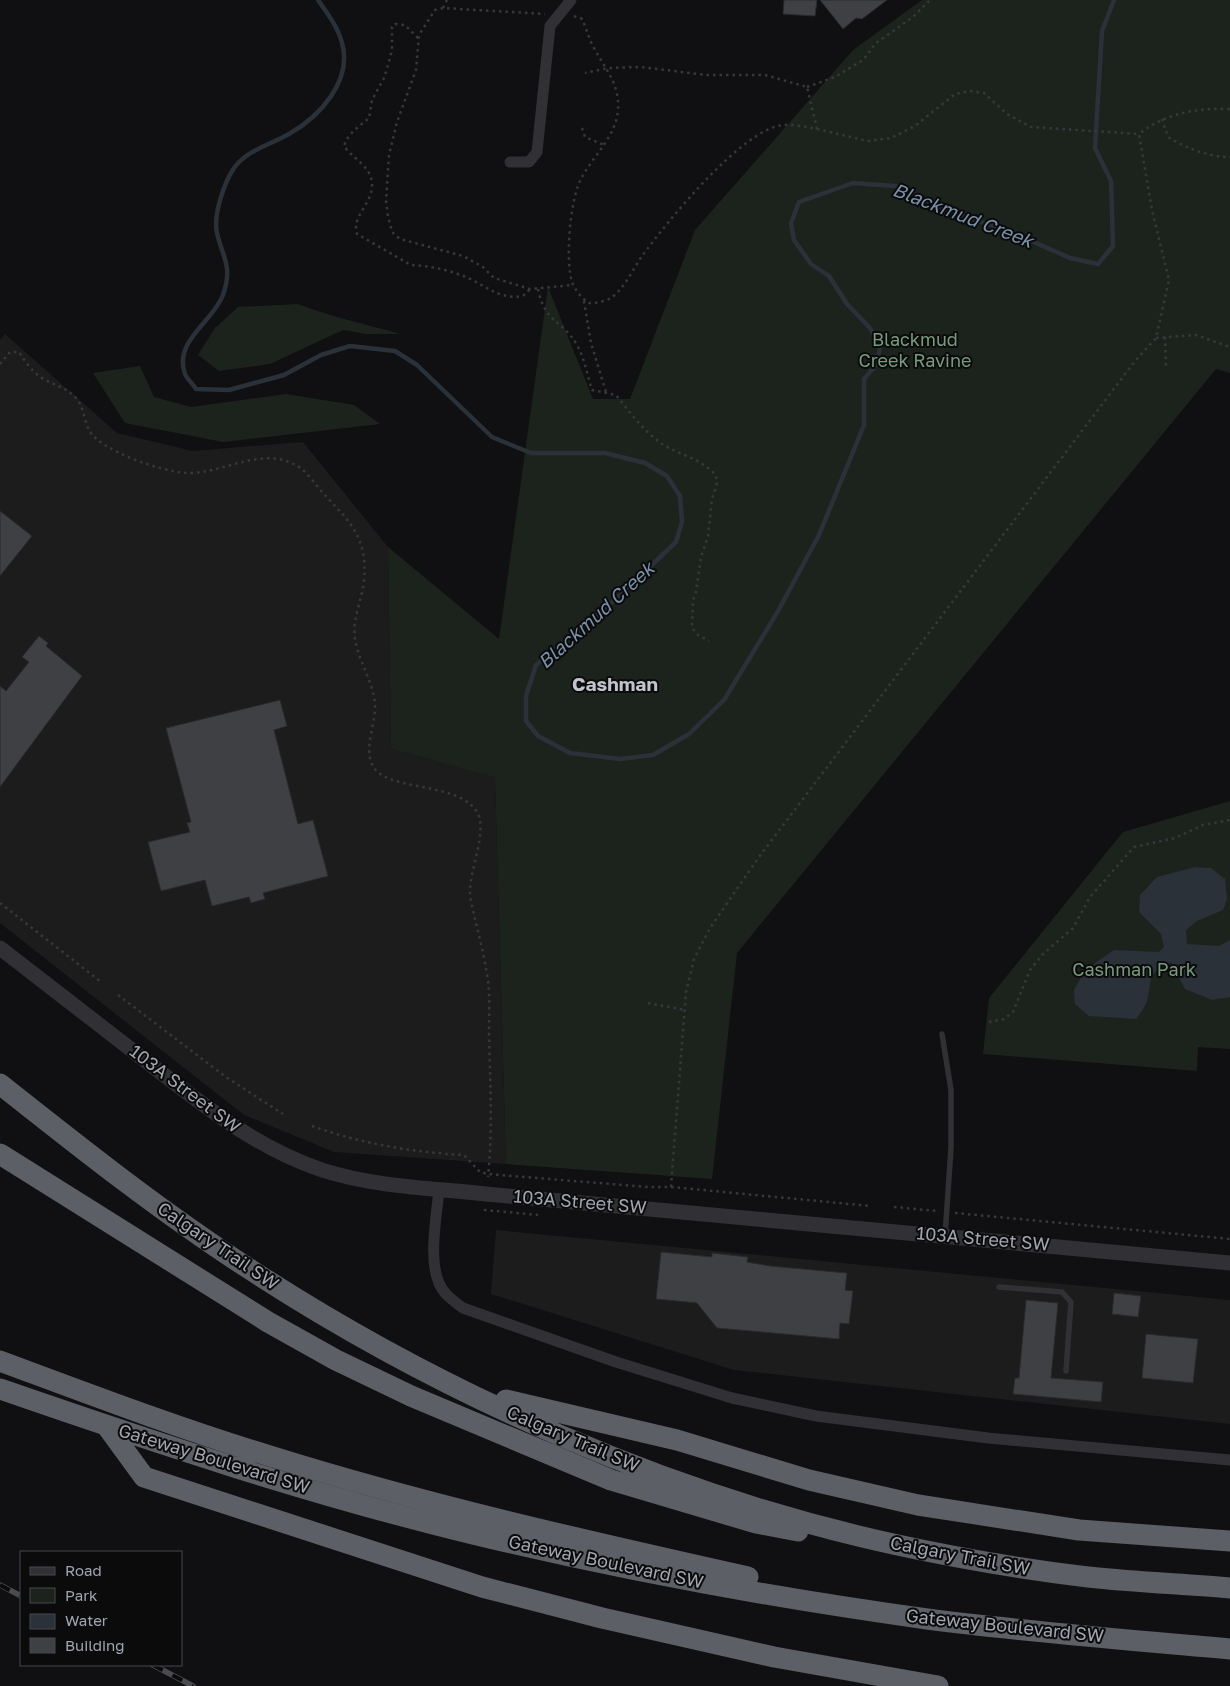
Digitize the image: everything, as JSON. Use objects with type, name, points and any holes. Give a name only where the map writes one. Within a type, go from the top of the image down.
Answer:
[{"type":"highway","name":"Calgary Trail SW","points":[[0,1084],[88,1154],[250,1270],[386,1351],[462,1390],[565,1438],[707,1491],[800,1520],[891,1544],[1005,1566],[1090,1577],[1230,1588]]},
{"type":"highway","points":[[0,1154],[209,1287],[336,1360],[411,1396],[611,1480],[756,1523],[818,1535],[888,1553],[1005,1566]]},
{"type":"highway","points":[[0,1361],[170,1424],[271,1457],[490,1518],[772,1582],[825,1604]]},
{"type":"highway","name":"Gateway Boulevard SW","points":[[0,1389],[249,1472],[475,1534],[639,1570],[825,1604],[1013,1629],[1230,1649]]},
{"type":"highway","points":[[462,1390],[677,1440],[809,1480],[918,1505],[1079,1530],[1230,1541]]},
{"type":"highway","points":[[106,1425],[144,1477],[482,1587],[602,1618],[774,1657],[938,1686]]},
{"type":"street","points":[[510,162],[529,162],[537,152],[550,26],[572,0]]},
{"type":"street","name":"103A Street SW","points":[[0,948],[225,1122],[267,1147],[322,1169],[347,1176],[374,1182],[438,1189],[1230,1263]]},
{"type":"street","points":[[438,1189],[434,1259],[439,1283],[448,1297],[463,1308],[607,1359],[732,1398],[816,1416],[988,1438],[1230,1460]]},
{"type":"lane","points":[[942,1034],[951,1090],[951,1148],[945,1236]]},
{"type":"lane","points":[[999,1287],[1062,1292],[1071,1302],[1066,1371]]},
{"type":"path","points":[[443,8],[446,0]]},
{"type":"path","points":[[585,73],[608,68],[641,66],[706,76],[765,75],[807,87],[835,77],[863,60],[876,43],[913,17],[930,0]]},
{"type":"path","points":[[574,285],[530,289],[494,278],[483,267],[463,256],[400,238],[392,232],[386,201],[389,155],[400,113],[416,70],[418,38],[422,29],[436,10],[443,8],[543,14],[563,11],[582,19],[592,44],[608,68],[617,96],[618,108],[613,130],[577,188],[570,251],[574,285],[583,300],[591,343],[606,392]]},
{"type":"path","points":[[418,38],[405,25],[395,24],[392,27],[392,49],[384,78],[372,100],[369,118],[361,123],[346,140],[344,146],[368,172],[372,185],[369,201],[356,224],[357,234],[411,265],[419,264],[458,274],[500,296],[522,296],[530,289]]},
{"type":"path","points":[[807,87],[817,129]]},
{"type":"path","points":[[583,300],[589,303],[598,302],[609,300],[616,294],[642,256],[676,213],[748,142],[764,131],[782,125],[817,129],[868,140],[891,138],[915,126],[955,94],[970,91],[984,93],[989,96],[1007,114],[1022,124],[1139,134],[1156,120],[1204,108],[1230,109]]},
{"type":"path","points":[[1162,119],[1168,137],[1191,149],[1230,158]]},
{"type":"path","points":[[582,128],[584,137],[604,145]]},
{"type":"path","points":[[671,1187],[686,992],[694,959],[710,928],[765,849],[1135,361],[1156,338],[1169,280],[1152,210],[1139,134]]},
{"type":"path","points":[[538,289],[546,313],[560,324],[577,345],[592,390],[599,393],[606,392],[616,395],[633,418],[668,447],[704,466],[716,476],[712,518],[701,557],[692,607],[692,628],[698,636],[710,641]]},
{"type":"path","points":[[1156,338],[1196,335],[1230,347]]},
{"type":"path","points":[[1164,337],[1166,368]]},
{"type":"path","points":[[0,364],[10,352],[18,352],[38,376],[64,388],[76,398],[81,406],[89,430],[97,441],[106,447],[164,470],[187,473],[204,472],[265,458],[284,460],[301,468],[355,528],[363,545],[365,559],[364,584],[355,623],[355,638],[375,706],[371,760],[377,773],[386,777],[445,792],[465,801],[477,812],[481,831],[471,875],[469,894],[488,984],[492,1091],[488,1175]]},
{"type":"path","points":[[989,1022],[1004,1019],[1014,1012],[1026,979],[1034,966],[1073,928],[1090,897],[1134,847],[1167,840],[1203,825],[1230,820]]},
{"type":"path","points":[[0,903],[101,982]]},
{"type":"path","points":[[118,995],[226,1077],[283,1114]]},
{"type":"path","points":[[648,1003],[685,1010]]},
{"type":"path","points":[[312,1126],[367,1143],[428,1153],[464,1155],[480,1172],[488,1175],[648,1187],[671,1187],[870,1206]]},
{"type":"path","points":[[485,1207],[484,1210],[538,1215]]},
{"type":"path","points":[[894,1208],[1230,1239]]},
{"type":"shaded area","points":[[5,334],[117,433],[193,451],[303,442],[388,547],[391,749],[495,776],[506,1164],[334,1152],[244,1115],[0,923],[0,340]]},
{"type":"shaded area","points":[[496,1230],[1230,1300],[1230,1424],[734,1370],[491,1294]]},
{"type":"green space","name":"Blackmud Creek Ravine","points":[[922,0],[1230,0],[1230,373],[1216,369],[737,953],[712,1179],[506,1164],[495,777],[391,749],[388,547],[499,639],[548,287],[593,399],[630,399],[695,230],[853,50]]},
{"type":"green space","points":[[298,304],[336,317],[400,334],[366,334],[343,330],[270,364],[219,371],[198,355],[215,328],[238,307]]},
{"type":"green space","points":[[140,366],[154,397],[191,407],[286,394],[354,405],[380,424],[223,442],[125,423],[93,373]]},
{"type":"green space","name":"Cashman Park","points":[[1230,801],[1230,1049],[1198,1047],[1197,1071],[983,1054],[989,998],[1123,832]]},
{"type":"water","points":[[1195,867],[1211,868],[1225,879],[1227,899],[1223,910],[1197,921],[1186,930],[1187,944],[1219,946],[1230,940],[1230,997],[1212,1000],[1185,989],[1171,962],[1157,970],[1154,974],[1150,982],[1146,1003],[1136,1019],[1089,1016],[1075,1004],[1074,990],[1085,970],[1114,950],[1159,952],[1164,947],[1161,934],[1139,912],[1140,895],[1157,877]]},
{"type":"building","points":[[784,0],[817,0],[815,16],[783,14]]},
{"type":"building","points":[[820,0],[887,0],[862,19],[856,18],[843,29]]},
{"type":"building","points":[[0,511],[32,536],[0,576]]},
{"type":"building","points":[[39,636],[48,643],[46,646],[82,676],[0,787],[0,686],[6,691],[29,662],[22,657]]},
{"type":"building","points":[[280,700],[287,726],[274,730],[298,824],[313,820],[328,876],[263,893],[265,899],[251,903],[249,897],[212,906],[205,880],[161,891],[148,842],[190,832],[187,823],[191,822],[166,728]]},
{"type":"building","points":[[661,1252],[712,1257],[712,1253],[748,1257],[747,1262],[770,1266],[847,1273],[845,1290],[853,1291],[849,1324],[840,1323],[839,1339],[717,1328],[697,1303],[656,1299]]},
{"type":"building","points":[[1114,1293],[1141,1296],[1138,1317],[1112,1314]]},
{"type":"building","points":[[1026,1300],[1058,1303],[1051,1378],[1103,1382],[1101,1402],[1013,1394],[1015,1378],[1019,1378]]},
{"type":"building","points":[[1146,1334],[1198,1339],[1193,1383],[1142,1378]]},
{"type":"waterway","name":"Blackmud Creek","points":[[318,0],[340,37],[344,57],[343,71],[338,84],[322,108],[300,127],[245,157],[230,174],[220,199],[216,226],[226,263],[226,285],[218,305],[196,332],[184,352],[185,374],[196,389],[229,390],[284,375],[321,355],[350,346],[395,351],[417,365],[492,437],[531,453],[605,453],[645,463],[667,476],[680,496],[682,522],[676,542],[618,597],[536,665],[526,696],[526,721],[538,736],[570,753],[620,759],[653,755],[689,734],[724,700],[777,613],[819,535],[864,425],[864,379],[877,364],[880,346],[870,328],[847,304],[829,276],[811,264],[794,240],[791,223],[799,202],[853,183],[895,186],[951,212],[1009,231],[1070,258],[1098,264],[1113,246],[1111,181],[1095,148],[1102,31],[1114,0]]},
{"type":"railway","points":[[0,1585],[20,1595]]},
{"type":"railway","points":[[155,1666],[193,1686]]},
{"type":"district","name":"Cashman","points":[[615,684]]}]
